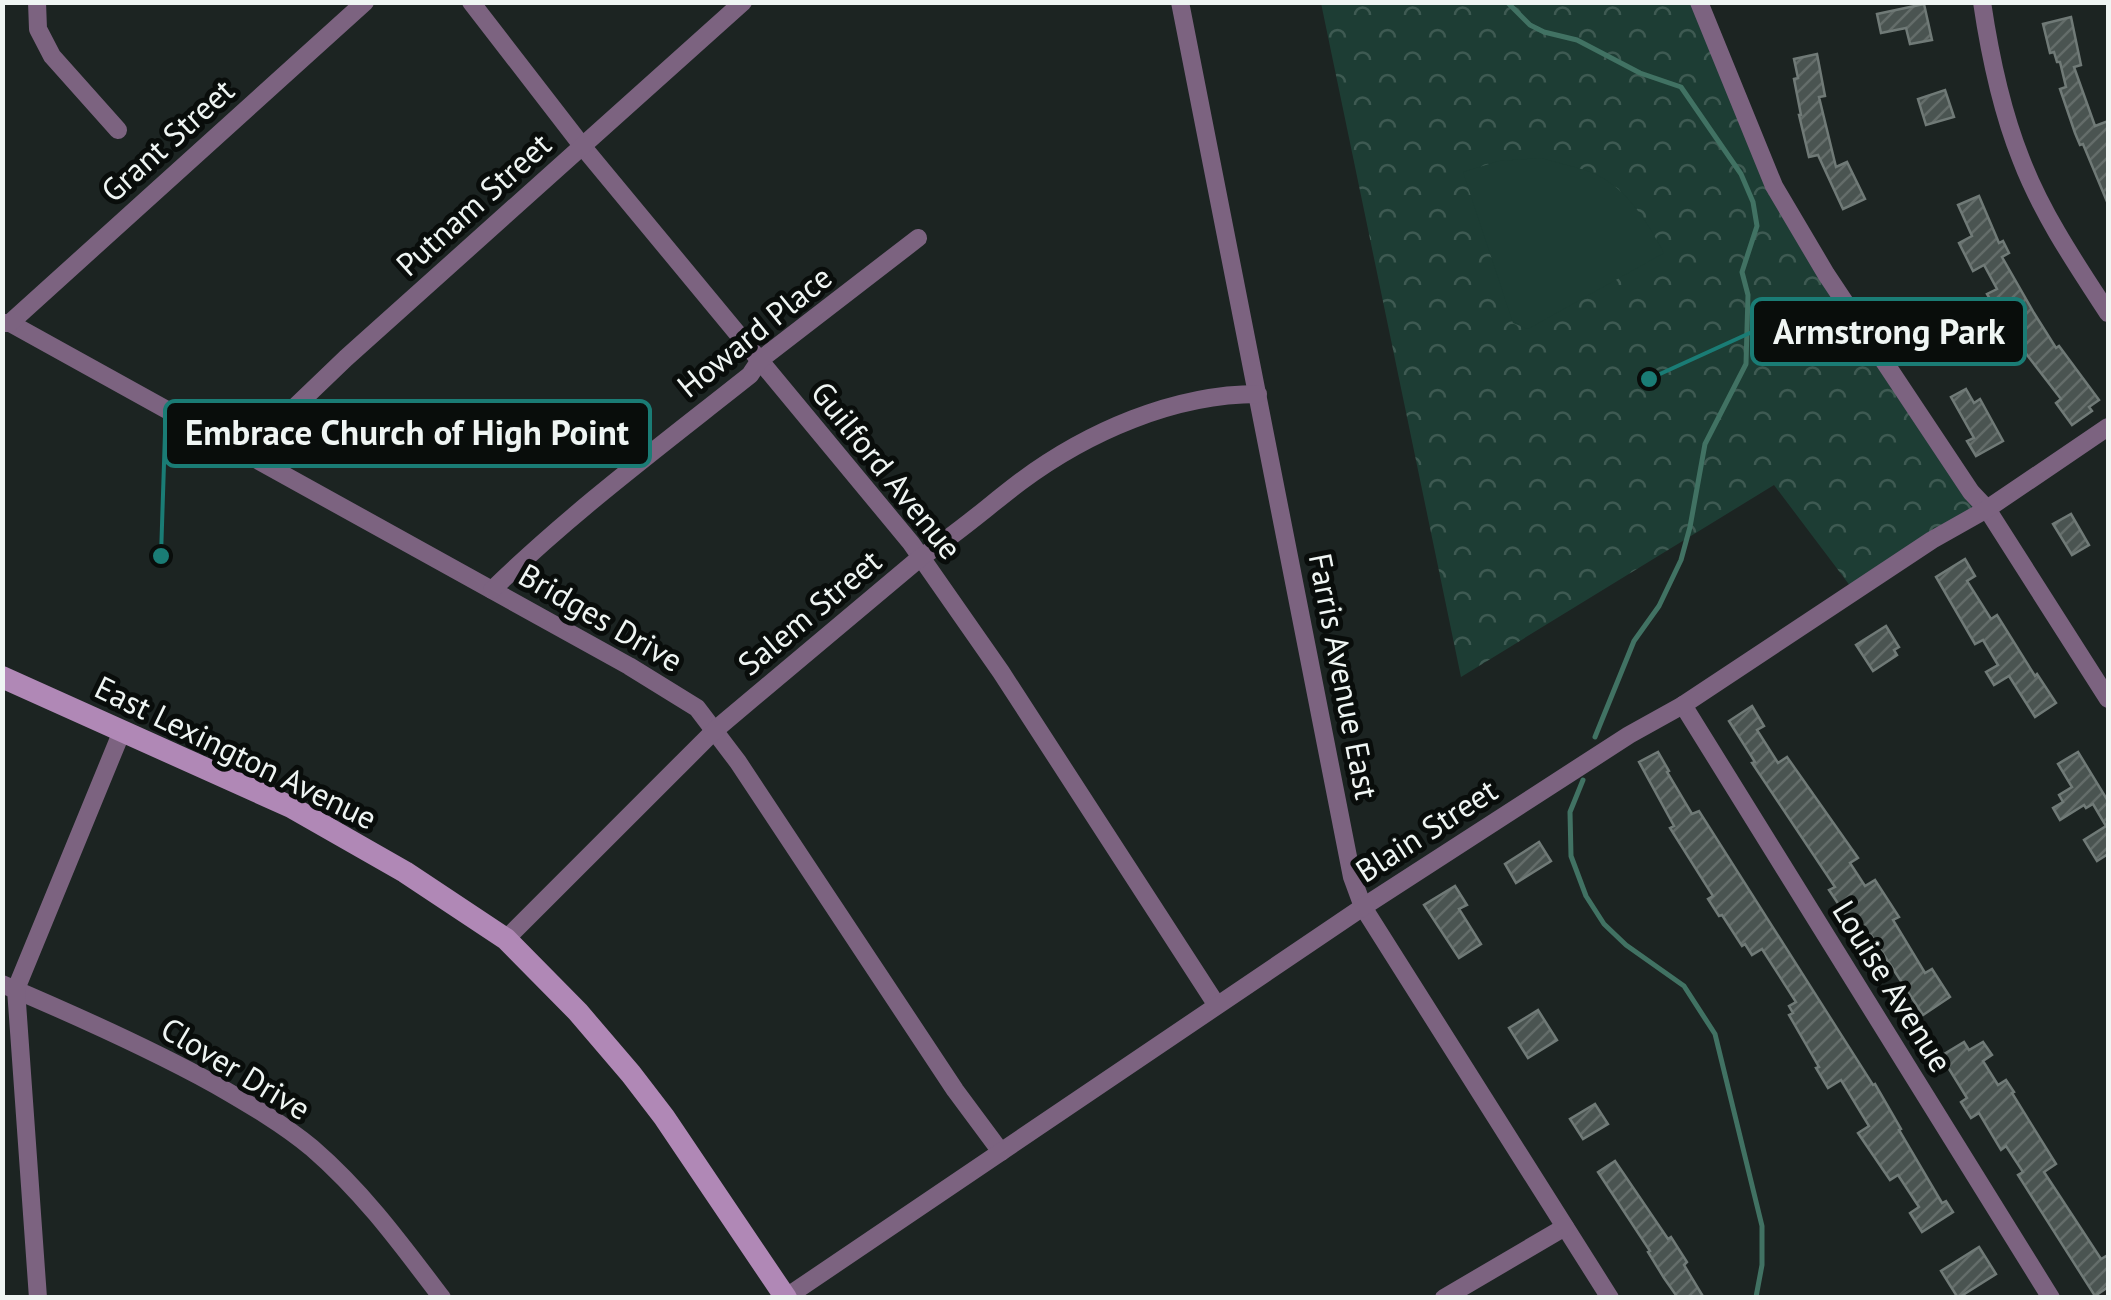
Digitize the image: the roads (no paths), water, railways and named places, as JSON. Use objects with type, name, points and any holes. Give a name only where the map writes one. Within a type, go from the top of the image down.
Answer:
[{"type":"main road","name":"East Lexington Avenue","points":[[2,677],[291,807],[405,872],[506,939],[578,1012],[664,1116],[786,1297]]},
{"type":"street","points":[[37,2],[38,28],[52,56],[118,130]]},
{"type":"street","name":"Grant Street","points":[[6,323],[365,2]]},
{"type":"street","name":"Guilford Avenue","points":[[471,2],[583,147],[921,557],[1001,672],[1216,1004]]},
{"type":"street","name":"Putnam Street","points":[[247,454],[346,358],[743,2]]},
{"type":"street","name":"Farris Avenue East","points":[[1180,2],[1352,877],[1363,907],[1610,1298]]},
{"type":"street","points":[[1699,2],[1774,186],[1846,305],[1970,492],[1988,509],[2108,698]]},
{"type":"street","points":[[1982,2],[1992,68],[2021,160],[2044,207],[2108,312]]},
{"type":"street","name":"Howard Place","points":[[492,590],[750,375],[760,360],[918,238]]},
{"type":"street","name":"Bridges Drive","points":[[6,323],[629,666],[697,708],[1001,1152]]},
{"type":"street","name":"Salem Street","points":[[506,939],[715,730],[921,557],[1023,480],[1090,438],[1124,423],[1174,406],[1258,394]]},
{"type":"street","name":"Blain Street","points":[[786,1297],[1363,907],[1629,735],[1683,706],[2108,427]]},
{"type":"street","name":"Louise Avenue","points":[[1683,706],[2051,1298]]},
{"type":"street","points":[[38,1298],[9,987],[122,731]]},
{"type":"street","name":"Clover Drive","points":[[9,987],[180,1065],[255,1107],[297,1137],[372,1206],[442,1298]]},
{"type":"street","points":[[1444,1298],[1565,1227]]},
{"type":"waterway","points":[[1507,2],[1530,25],[1544,32],[1577,40],[1640,73],[1681,87],[1741,174],[1753,202],[1757,226],[1742,272],[1748,295],[1746,364],[1705,444],[1681,560],[1659,606],[1634,641],[1595,737]]},
{"type":"waterway","points":[[1583,780],[1570,812],[1571,856],[1586,896],[1604,924],[1626,945],[1684,986],[1715,1034],[1762,1226],[1762,1265],[1756,1297]]},
{"type":"place","name":"Armstrong Park","points":[[1649,379]]},
{"type":"place","name":"Embrace Church of High Point","points":[[161,556]]}]
